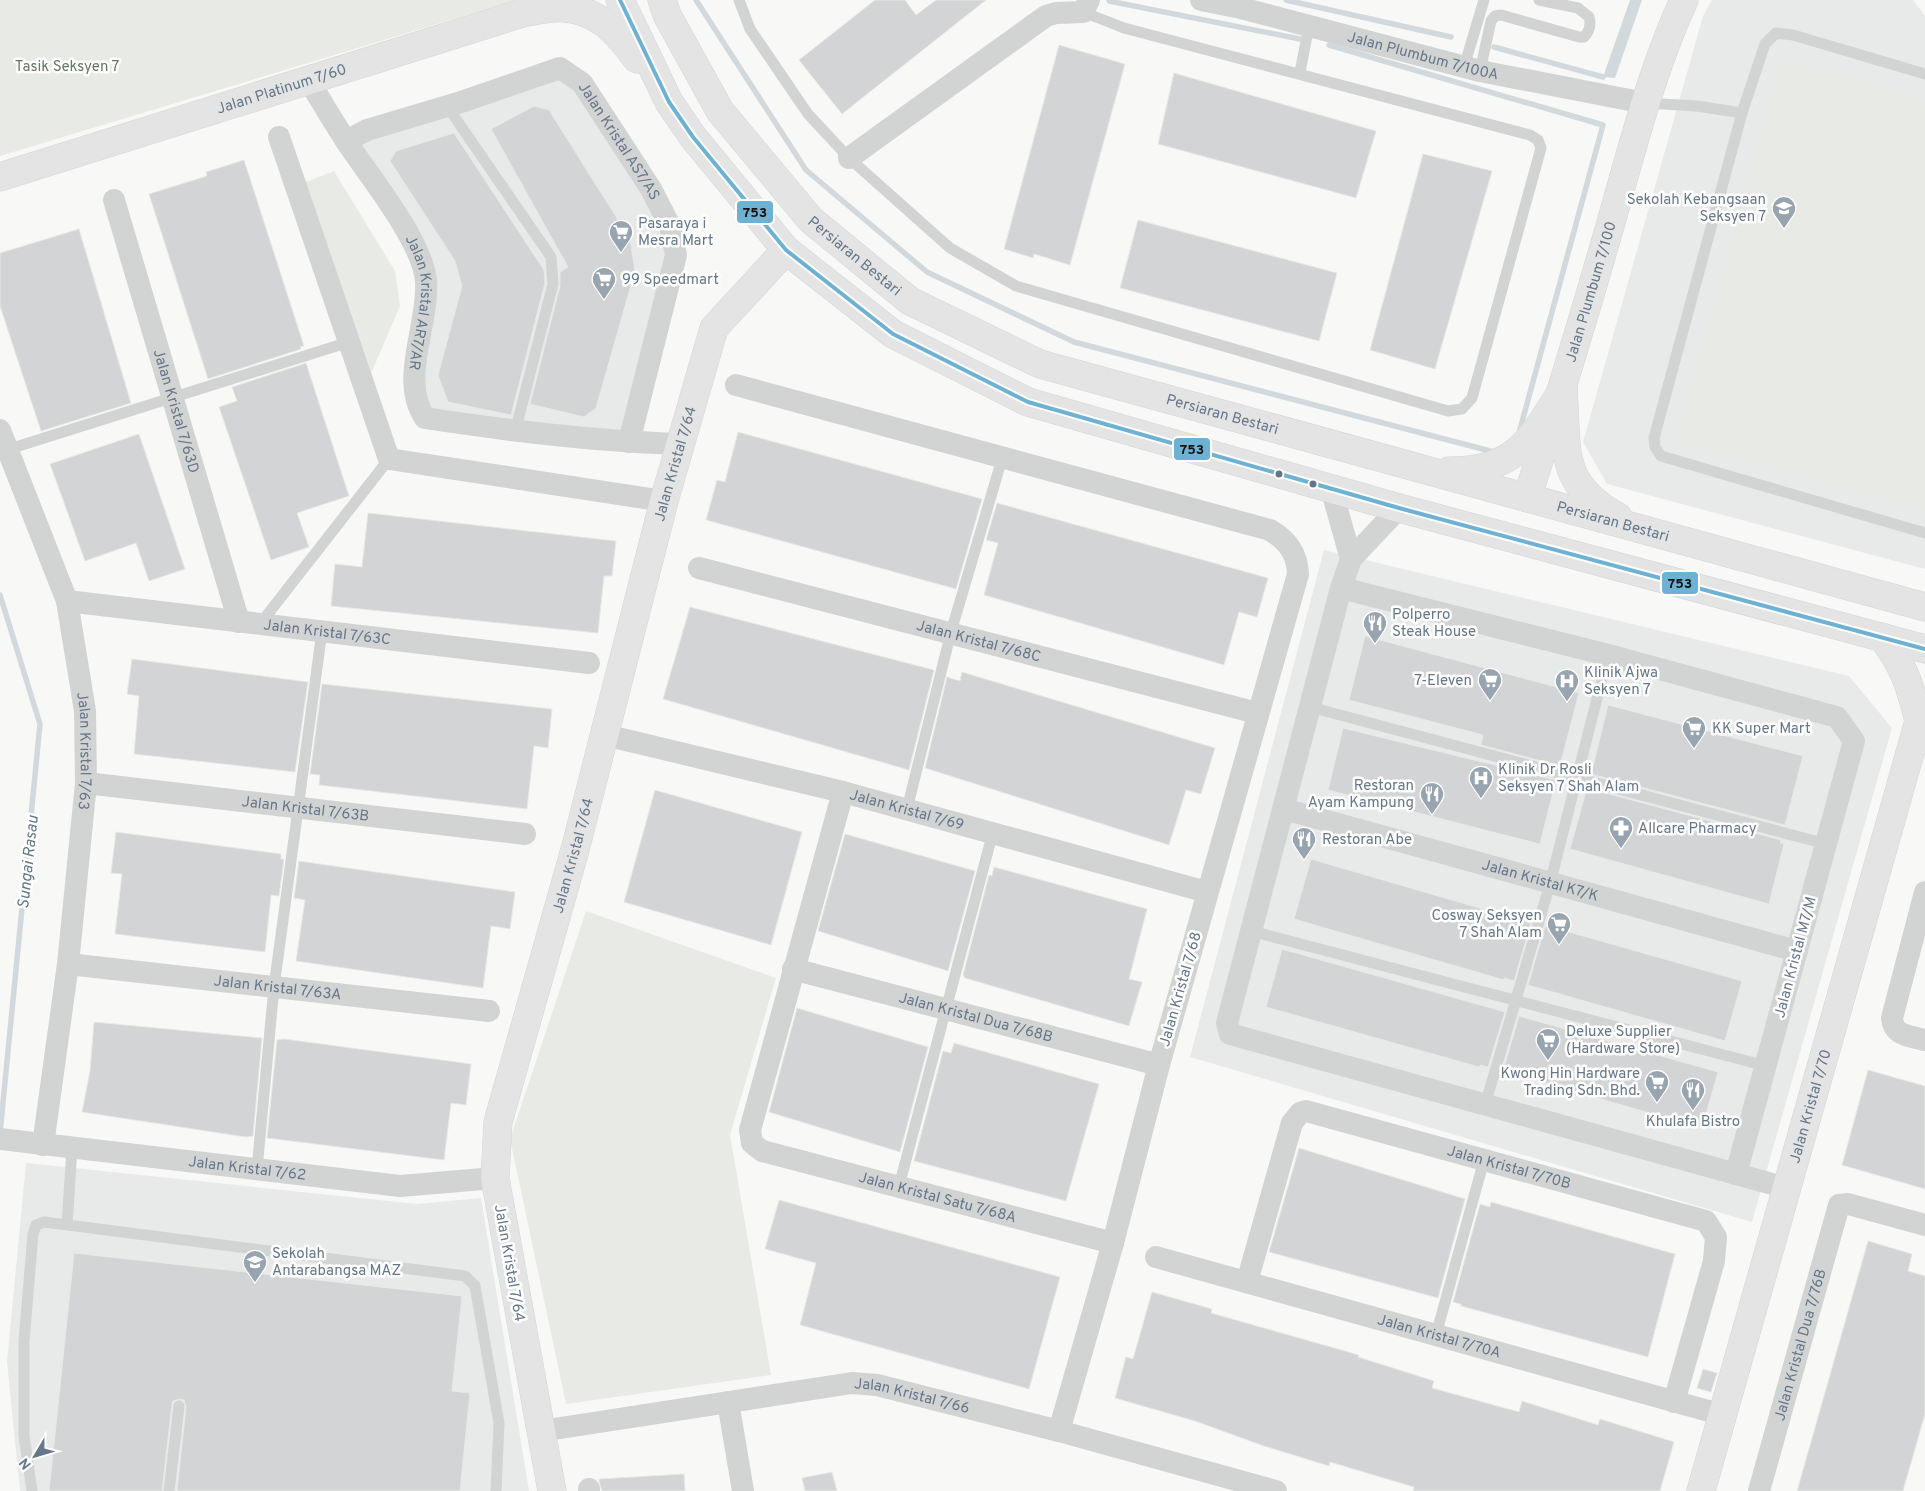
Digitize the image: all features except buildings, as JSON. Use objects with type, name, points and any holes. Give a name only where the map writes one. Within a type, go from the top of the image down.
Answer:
[{"type":"main road","name":"Jalan Platinum 7/60","points":[[0,177],[308,79],[528,6],[562,0]]},
{"type":"main road","points":[[620,0],[669,102]]},
{"type":"main road","name":"Persiaran Bestari","points":[[662,0],[667,15],[720,111],[811,220],[910,301],[1040,364],[1925,607]]},
{"type":"main road","name":"Jalan Plumbum 7/100","points":[[1527,498],[1563,389],[1645,103],[1668,34],[1684,0]]},
{"type":"main road","points":[[528,6],[564,8],[595,16],[621,38],[693,137],[786,250],[893,334],[1028,402],[1399,508],[1925,648]]},
{"type":"main road","name":"Jalan Kristal 7/64","points":[[552,1491],[495,1178],[498,1122],[576,846],[664,501],[714,328],[786,250]]},
{"type":"main road","points":[[1425,471],[1471,471],[1496,465],[1519,451],[1563,389]]},
{"type":"main road","points":[[1563,389],[1568,468],[1580,489],[1607,511],[1640,529]]},
{"type":"main road","points":[[1527,498],[1552,530],[1649,562],[1758,604]]},
{"type":"main road","points":[[1882,637],[1899,660],[1922,715]]},
{"type":"main road","name":"Jalan Kristal 7/70","points":[[1701,1491],[1922,715]]},
{"type":"street","name":"Jalan Plumbum 7/100A","points":[[1201,0],[1242,4],[1309,26],[1472,69],[1645,103]]},
{"type":"street","points":[[849,158],[1046,16],[1086,6]]},
{"type":"street","name":"Jalan Kristal AS7/AS","points":[[346,142],[367,130],[447,106],[560,68],[582,83],[652,188],[670,226],[676,255],[629,442]]},
{"type":"street","name":"Jalan Kristal AR7/AR","points":[[308,79],[346,142],[386,199],[412,243],[426,280],[413,391],[418,407],[425,418],[515,432],[629,442],[680,444]]},
{"type":"street","points":[[279,137],[390,459],[664,501]]},
{"type":"street","name":"Jalan Kristal 7/63D","points":[[114,200],[174,397],[250,623]]},
{"type":"street","points":[[736,384],[1002,459]]},
{"type":"street","name":"Jalan Kristal 7/63","points":[[3,440],[67,601],[86,711],[86,783],[68,964],[43,1145]]},
{"type":"street","name":"Jalan Kristal 7/68","points":[[1002,459],[1270,530],[1282,537],[1292,548],[1297,561],[1298,574],[1207,892],[1159,1065],[1113,1243],[1059,1432]]},
{"type":"street","points":[[1331,488],[1351,559]]},
{"type":"street","points":[[1399,508],[1351,559],[1341,588],[1227,1023],[1230,1034],[1788,1188]]},
{"type":"street","name":"Jalan Kristal 7/68C","points":[[699,568],[1257,713]]},
{"type":"street","points":[[1341,588],[1608,655]]},
{"type":"street","name":"Jalan Kristal 7/63C","points":[[67,601],[589,663]]},
{"type":"street","name":"Jalan Kristal M7/M","points":[[1608,655],[1837,718],[1854,741],[1736,1174]]},
{"type":"street","name":"Jalan Kristal 7/69","points":[[604,735],[907,808],[1207,892]]},
{"type":"street","name":"Jalan Kristal 7/63B","points":[[86,783],[525,834]]},
{"type":"street","points":[[793,969],[843,792]]},
{"type":"street","name":"Jalan Kristal K7/K","points":[[1284,809],[1797,951]]},
{"type":"street","points":[[1925,892],[1892,1018],[1893,1026],[1899,1033],[1925,1040]]},
{"type":"street","name":"Jalan Kristal 7/63A","points":[[68,964],[489,1011]]},
{"type":"street","name":"Jalan Kristal Dua 7/68B","points":[[793,969],[1159,1065]]},
{"type":"street","name":"Jalan Kristal Satu 7/68A","points":[[793,969],[750,1130],[752,1143],[762,1151],[1113,1243]]},
{"type":"street","name":"Jalan Kristal 7/70B","points":[[1247,1282],[1292,1123],[1300,1113],[1306,1111],[1706,1222],[1716,1236],[1714,1261],[1674,1402]]},
{"type":"street","name":"Jalan Kristal 7/62","points":[[11,1140],[400,1186],[495,1178]]},
{"type":"street","name":"Jalan Kristal Dua 7/76B","points":[[1760,1491],[1839,1205],[1848,1204],[1925,1225]]},
{"type":"street","name":"Jalan Kristal 7/70A","points":[[1156,1257],[1723,1415]]},
{"type":"street","name":"Jalan Kristal 7/66","points":[[541,1431],[852,1383],[877,1385],[1059,1432],[1217,1483],[1276,1491]]},
{"type":"street","points":[[728,1402],[743,1491]]},
{"type":"lane","points":[[739,0],[750,29],[808,114],[849,158],[950,248],[1016,286],[1448,411],[1462,409],[1472,398],[1541,148],[1538,140],[1530,135],[1300,72],[1124,28],[1086,6]]},
{"type":"lane","points":[[1472,69],[1484,0]]},
{"type":"lane","points":[[1472,69],[1491,21],[1495,16],[1500,15],[1580,37],[1588,34],[1589,17],[1578,8],[1539,0]]},
{"type":"lane","points":[[1300,72],[1309,26]]},
{"type":"lane","points":[[1925,74],[1793,35],[1776,32],[1766,44],[1742,113],[1654,438],[1655,447],[1661,456],[1925,533]]},
{"type":"lane","points":[[1645,103],[1697,106],[1742,113]]},
{"type":"lane","points":[[447,106],[551,257],[553,284],[515,432]]},
{"type":"lane","points":[[3,440],[174,397],[349,342]]},
{"type":"lane","points":[[250,623],[390,459]]},
{"type":"lane","points":[[907,808],[951,632],[1002,459]]},
{"type":"lane","points":[[257,1169],[274,987],[322,631]]},
{"type":"lane","points":[[1485,1105],[1550,884],[1608,655]]},
{"type":"lane","points":[[1310,707],[1826,844]]},
{"type":"lane","points":[[899,1186],[993,832]]},
{"type":"lane","points":[[1251,931],[1766,1066]]},
{"type":"lane","points":[[67,1224],[72,1148]]},
{"type":"lane","points":[[1436,1335],[1484,1160]]},
{"type":"lane","points":[[32,1491],[24,1436],[24,1341],[33,1234],[36,1225],[44,1222],[465,1276],[475,1286],[499,1423],[496,1491]]},
{"type":"lane","points":[[169,1491],[179,1406]]},
{"type":"shaded area","points":[[1630,0],[1642,0],[1615,78],[1603,77]]},
{"type":"shaded area","name":"Sekolah Kebangsaan Seksyen 7","points":[[1712,0],[1913,0],[1925,16],[1925,569],[1607,484],[1583,442],[1703,16]]},
{"type":"shaded area","points":[[559,75],[576,87],[644,189],[668,253],[622,436],[430,411],[421,390],[434,280],[357,145]]},
{"type":"shaded area","points":[[1324,550],[1849,676],[1892,728],[1752,1222],[1190,1057]]},
{"type":"shaded area","name":"Sekolah Antarabangsa MAZ","points":[[26,1163],[417,1204],[481,1198],[529,1491],[20,1491],[7,1362]]},
{"type":"green space","name":"Tasik Seksyen 7","points":[[0,0],[517,0],[0,156]]},
{"type":"green space","points":[[1782,60],[1925,100],[1925,509],[1678,439]]},
{"type":"green space","points":[[334,171],[395,271],[400,306],[370,376],[301,184]]},
{"type":"green space","points":[[586,911],[776,978],[730,1135],[771,1375],[566,1404],[510,1139]]},
{"type":"waterway","points":[[696,0],[806,170],[927,272],[1074,342],[1494,452]]},
{"type":"waterway","points":[[1286,0],[1451,37]]},
{"type":"waterway","points":[[1109,1],[1300,39]]},
{"type":"waterway","points":[[1329,45],[1603,125],[1519,433]]},
{"type":"waterway","points":[[1494,47],[1603,77]]},
{"type":"waterway","name":"Sungai Rasau","points":[[0,595],[40,724],[0,1133]]},
{"type":"transit line","name":"753","points":[[620,0],[669,102],[693,137],[786,250],[893,334],[1028,402],[1399,508],[1925,649]]},
{"type":"place","name":"Sekolah Kebangsaan Seksyen 7","points":[[1784,229]]},
{"type":"place","name":"Pasaraya i Mesra Mart","points":[[621,253]]},
{"type":"place","name":"99 Speedmart","points":[[604,300]]},
{"type":"place","name":"Polperro Steak House","points":[[1375,644]]},
{"type":"place","name":"7-Eleven","points":[[1490,701]]},
{"type":"place","name":"Klinik Ajwa Seksyen 7","points":[[1567,702]]},
{"type":"place","name":"KK Super Mart","points":[[1694,749]]},
{"type":"place","name":"Klinik Dr Rosli Seksyen 7 Shah Alam","points":[[1481,799]]},
{"type":"place","name":"Restoran Ayam Kampung","points":[[1432,815]]},
{"type":"place","name":"Allcare Pharmacy","points":[[1621,849]]},
{"type":"place","name":"Restoran Abe","points":[[1304,860]]},
{"type":"place","name":"Cosway Seksyen 7 Shah Alam","points":[[1559,945]]},
{"type":"place","name":"Deluxe Supplier (Hardware Store)","points":[[1548,1061]]},
{"type":"place","name":"Kwong Hin Hardware Trading Sdn. Bhd.","points":[[1657,1103]]},
{"type":"place","name":"Khulafa Bistro","points":[[1693,1111]]},
{"type":"place","name":"Sekolah Antarabangsa MAZ","points":[[255,1283]]}]
